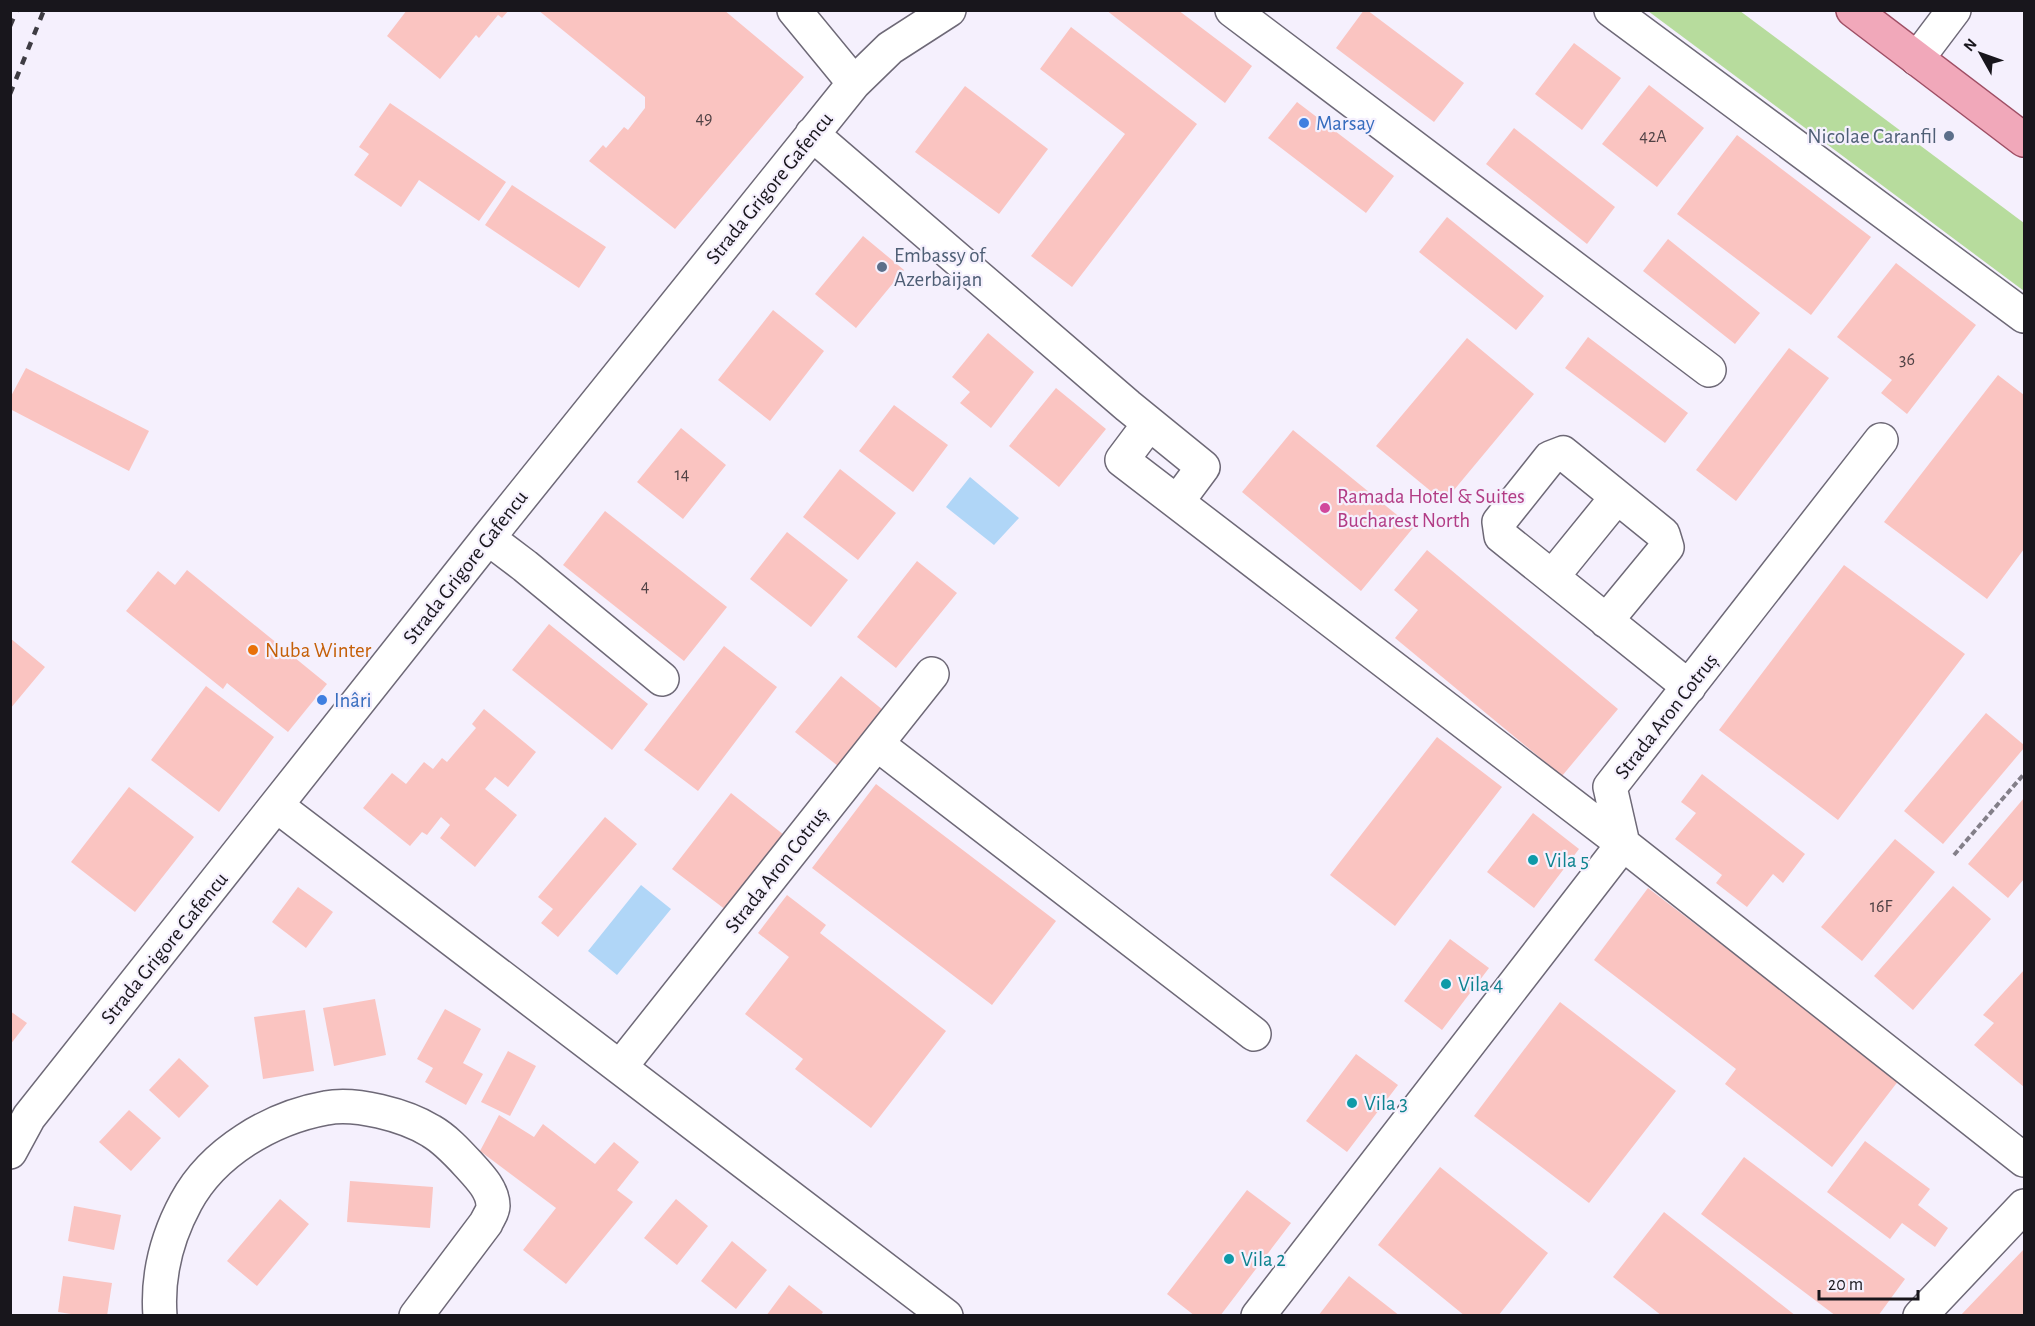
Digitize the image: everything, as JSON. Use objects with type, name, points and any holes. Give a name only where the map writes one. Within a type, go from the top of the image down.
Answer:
[{"type":"main road","points":[[1853,10],[2025,140]]},
{"type":"street","points":[[794,10],[854,83]]},
{"type":"street","name":"Strada Grigore Gafencu","points":[[10,1152],[29,1117],[812,134],[854,83],[890,48],[949,10]]},
{"type":"street","points":[[1232,10],[1709,370]]},
{"type":"street","points":[[1611,10],[2025,316]]},
{"type":"street","points":[[1917,59],[1953,10]]},
{"type":"street","points":[[812,134],[1149,424],[1203,467],[1177,502]]},
{"type":"street","points":[[1149,424],[1117,469],[1177,502],[1623,844],[2025,1160]]},
{"type":"street","name":"Strada Aron Cotruș","points":[[1623,844],[1610,787],[1881,440]]},
{"type":"street","points":[[1606,621],[1667,547],[1663,534],[1563,453],[1551,458],[1499,522],[1501,536],[1551,577],[1606,621],[1689,687]]},
{"type":"street","points":[[1551,577],[1617,497]]},
{"type":"street","points":[[488,538],[662,680]]},
{"type":"street","name":"Strada Aron Cotruș","points":[[621,1066],[932,674]]},
{"type":"street","points":[[877,744],[1254,1034]]},
{"type":"street","points":[[277,806],[946,1316]]},
{"type":"street","points":[[1258,1316],[1623,844]]},
{"type":"street","points":[[160,1316],[158,1290],[168,1240],[186,1200],[212,1166],[248,1138],[285,1119],[328,1107],[366,1109],[399,1116],[432,1131],[457,1152],[480,1177],[490,1192],[493,1208],[486,1223],[416,1316]]},
{"type":"street","points":[[1920,1316],[2025,1206]]},
{"type":"path","points":[[1954,855],[2025,774]]},
{"type":"green space","points":[[1648,11],[1740,11],[2024,223],[2024,291]]},
{"type":"water","points":[[970,477],[1019,518],[994,545],[946,507]]},
{"type":"water","points":[[641,885],[671,909],[617,975],[588,951]]},
{"type":"building","points":[[407,10],[509,10],[502,18],[498,15],[479,38],[476,35],[440,79],[387,36]]},
{"type":"building","points":[[538,10],[724,10],[804,77],[675,229],[589,161],[603,145],[606,148],[624,127],[628,130],[645,108],[645,97]]},
{"type":"building","points":[[1106,10],[1178,10],[1252,66],[1225,103]]},
{"type":"building","points":[[1364,10],[1464,83],[1434,122],[1336,48]]},
{"type":"building","points":[[1071,27],[1197,124],[1072,287],[1031,256],[1125,134],[1040,69]]},
{"type":"building","points":[[1574,43],[1621,78],[1582,130],[1535,94]]},
{"type":"building","points":[[1649,85],[1704,128],[1657,187],[1602,144]]},
{"type":"building","points":[[965,86],[1048,149],[999,214],[915,152]]},
{"type":"building","points":[[1297,102],[1394,176],[1366,213],[1268,138]]},
{"type":"building","points":[[390,103],[506,182],[479,221],[419,180],[401,207],[354,175],[369,154],[359,147]]},
{"type":"building","points":[[1514,128],[1615,207],[1587,244],[1486,164]]},
{"type":"building","points":[[1737,135],[1871,237],[1811,315],[1677,214]]},
{"type":"building","points":[[512,185],[606,247],[579,288],[485,225]]},
{"type":"building","points":[[1447,217],[1544,296],[1516,330],[1419,252]]},
{"type":"building","points":[[863,236],[904,270],[856,328],[815,294]]},
{"type":"building","points":[[1668,239],[1760,313],[1735,344],[1643,271]]},
{"type":"building","points":[[1896,263],[1976,325],[1907,414],[1881,393],[1892,380],[1837,337]]},
{"type":"building","points":[[773,310],[824,351],[770,421],[718,380]]},
{"type":"building","points":[[988,333],[1034,372],[991,428],[960,403],[970,392],[952,377]]},
{"type":"building","points":[[1588,337],[1688,413],[1665,443],[1565,368]]},
{"type":"building","points":[[1467,338],[1534,394],[1444,502],[1376,446]]},
{"type":"building","points":[[1789,348],[1829,378],[1736,501],[1696,470]]},
{"type":"building","points":[[26,368],[149,431],[129,471],[10,409],[10,398]]},
{"type":"building","points":[[1998,375],[2024,395],[2024,549],[1987,599],[1884,522]]},
{"type":"building","points":[[1056,388],[1106,429],[1059,487],[1009,446]]},
{"type":"building","points":[[894,405],[948,445],[913,492],[859,451]]},
{"type":"building","points":[[681,428],[726,465],[683,519],[637,482]]},
{"type":"building","points":[[1293,430],[1413,528],[1361,591],[1242,492]]},
{"type":"building","points":[[840,469],[896,513],[858,560],[803,517]]},
{"type":"building","points":[[605,511],[727,607],[684,661],[563,565]]},
{"type":"building","points":[[787,532],[848,580],[811,627],[750,579]]},
{"type":"building","points":[[1427,550],[1618,709],[1562,776],[1395,638],[1418,610],[1394,590]]},
{"type":"building","points":[[917,561],[957,593],[896,668],[857,637]]},
{"type":"building","points":[[1844,565],[1965,654],[1838,820],[1719,730]]},
{"type":"building","points":[[187,570],[327,684],[288,732],[227,683],[223,689],[126,611],[158,571],[175,585]]},
{"type":"building","points":[[549,624],[648,704],[612,750],[512,670]]},
{"type":"building","points":[[10,638],[45,667],[10,709]]},
{"type":"building","points":[[724,646],[777,687],[698,791],[644,750]]},
{"type":"building","points":[[841,676],[883,710],[838,766],[795,732]]},
{"type":"building","points":[[206,686],[274,737],[219,812],[151,760]]},
{"type":"building","points":[[484,709],[536,752],[508,787],[495,777],[485,789],[517,815],[475,867],[440,838],[450,825],[441,817],[427,835],[422,832],[410,846],[363,808],[392,773],[406,784],[424,762],[433,769],[442,758],[447,762],[476,728],[472,724]]},
{"type":"building","points":[[1986,713],[2024,745],[2024,748],[1943,844],[1904,811]]},
{"type":"building","points":[[1437,737],[1502,787],[1395,926],[1330,875]]},
{"type":"building","points":[[1702,774],[1805,854],[1783,883],[1773,874],[1747,907],[1716,883],[1722,875],[1675,839],[1696,813],[1681,802]]},
{"type":"building","points":[[876,784],[1056,921],[992,1005],[812,868]]},
{"type":"building","points":[[129,787],[194,837],[135,912],[71,862]]},
{"type":"building","points":[[731,793],[784,835],[726,910],[672,869]]},
{"type":"building","points":[[2024,798],[2024,879],[2008,898],[1968,864]]},
{"type":"building","name":"Vila 5","points":[[1533,813],[1579,849],[1534,908],[1487,872]]},
{"type":"building","points":[[605,817],[637,844],[558,937],[541,923],[553,909],[538,897]]},
{"type":"building","points":[[1895,839],[1935,872],[1862,961],[1821,927]]},
{"type":"building","points":[[1953,886],[1991,919],[1913,1010],[1874,976]]},
{"type":"building","points":[[298,887],[333,912],[306,948],[272,922]]},
{"type":"building","points":[[1648,888],[1899,1080],[1832,1167],[1725,1084],[1736,1069],[1594,960]]},
{"type":"building","points":[[787,895],[826,925],[820,933],[946,1031],[871,1128],[795,1069],[803,1059],[745,1014],[789,957],[758,933]]},
{"type":"building","name":"Vila 4","points":[[1450,939],[1489,968],[1442,1030],[1404,1001]]},
{"type":"building","points":[[2024,970],[2024,1087],[1974,1045],[1994,1023],[1983,1015]]},
{"type":"building","points":[[375,999],[386,1055],[334,1066],[323,1008]]},
{"type":"building","points":[[1560,1002],[1676,1091],[1589,1203],[1474,1116]]},
{"type":"building","points":[[445,1009],[481,1029],[463,1063],[483,1074],[466,1105],[425,1082],[433,1068],[417,1059]]},
{"type":"building","points":[[305,1010],[314,1071],[263,1079],[254,1017]]},
{"type":"building","points":[[10,1011],[27,1023],[10,1045]]},
{"type":"building","points":[[508,1051],[536,1066],[510,1116],[481,1102]]},
{"type":"building","name":"Vila 3","points":[[1356,1054],[1398,1085],[1347,1152],[1306,1121]]},
{"type":"building","points":[[179,1058],[209,1086],[179,1118],[149,1090]]},
{"type":"building","points":[[129,1110],[161,1138],[131,1171],[99,1142]]},
{"type":"building","points":[[499,1115],[534,1137],[543,1124],[595,1164],[614,1142],[639,1162],[617,1190],[633,1202],[566,1284],[523,1250],[556,1208],[480,1151]]},
{"type":"building","points":[[1865,1141],[1930,1189],[1918,1205],[1948,1228],[1935,1247],[1902,1223],[1890,1239],[1827,1192]]},
{"type":"building","points":[[1744,1157],[1905,1279],[1878,1316],[1836,1316],[1701,1214]]},
{"type":"building","points":[[1440,1167],[1548,1253],[1498,1316],[1465,1316],[1378,1245]]},
{"type":"building","points":[[350,1181],[433,1187],[430,1228],[347,1222]]},
{"type":"building","name":"Vila 2","points":[[1247,1190],[1291,1223],[1220,1316],[1195,1316],[1167,1294]]},
{"type":"building","points":[[280,1199],[309,1224],[257,1286],[227,1261]]},
{"type":"building","points":[[676,1199],[708,1226],[677,1265],[644,1238]]},
{"type":"building","points":[[74,1206],[121,1215],[114,1250],[68,1241]]},
{"type":"building","points":[[1664,1212],[1796,1316],[1662,1316],[1613,1277]]},
{"type":"building","points":[[732,1241],[767,1270],[736,1309],[701,1281]]},
{"type":"building","points":[[2024,1249],[2024,1316],[1960,1316]]},
{"type":"building","points":[[63,1276],[112,1283],[107,1316],[84,1316],[58,1312]]},
{"type":"building","points":[[1349,1276],[1400,1316],[1318,1316]]},
{"type":"building","points":[[789,1285],[823,1312],[820,1316],[766,1316]]},
{"type":"railway","points":[[10,26],[17,10]]},
{"type":"railway","points":[[10,94],[44,10]]},
{"type":"place","name":"Marsay","points":[[1304,123]]},
{"type":"place","name":"Nicolae Caranfil","points":[[1949,136]]},
{"type":"place","name":"Embassy of Azerbaijan","points":[[882,267]]},
{"type":"place","name":"Ramada Hotel & Suites Bucharest North","points":[[1325,508]]},
{"type":"place","name":"Nuba Winter","points":[[253,650]]},
{"type":"place","name":"Inâri","points":[[322,700]]},
{"type":"place","name":"Vila 5","points":[[1533,860]]},
{"type":"place","name":"Vila 4","points":[[1446,984]]},
{"type":"place","name":"Vila 3","points":[[1352,1103]]},
{"type":"place","name":"Vila 2","points":[[1229,1259]]}]
